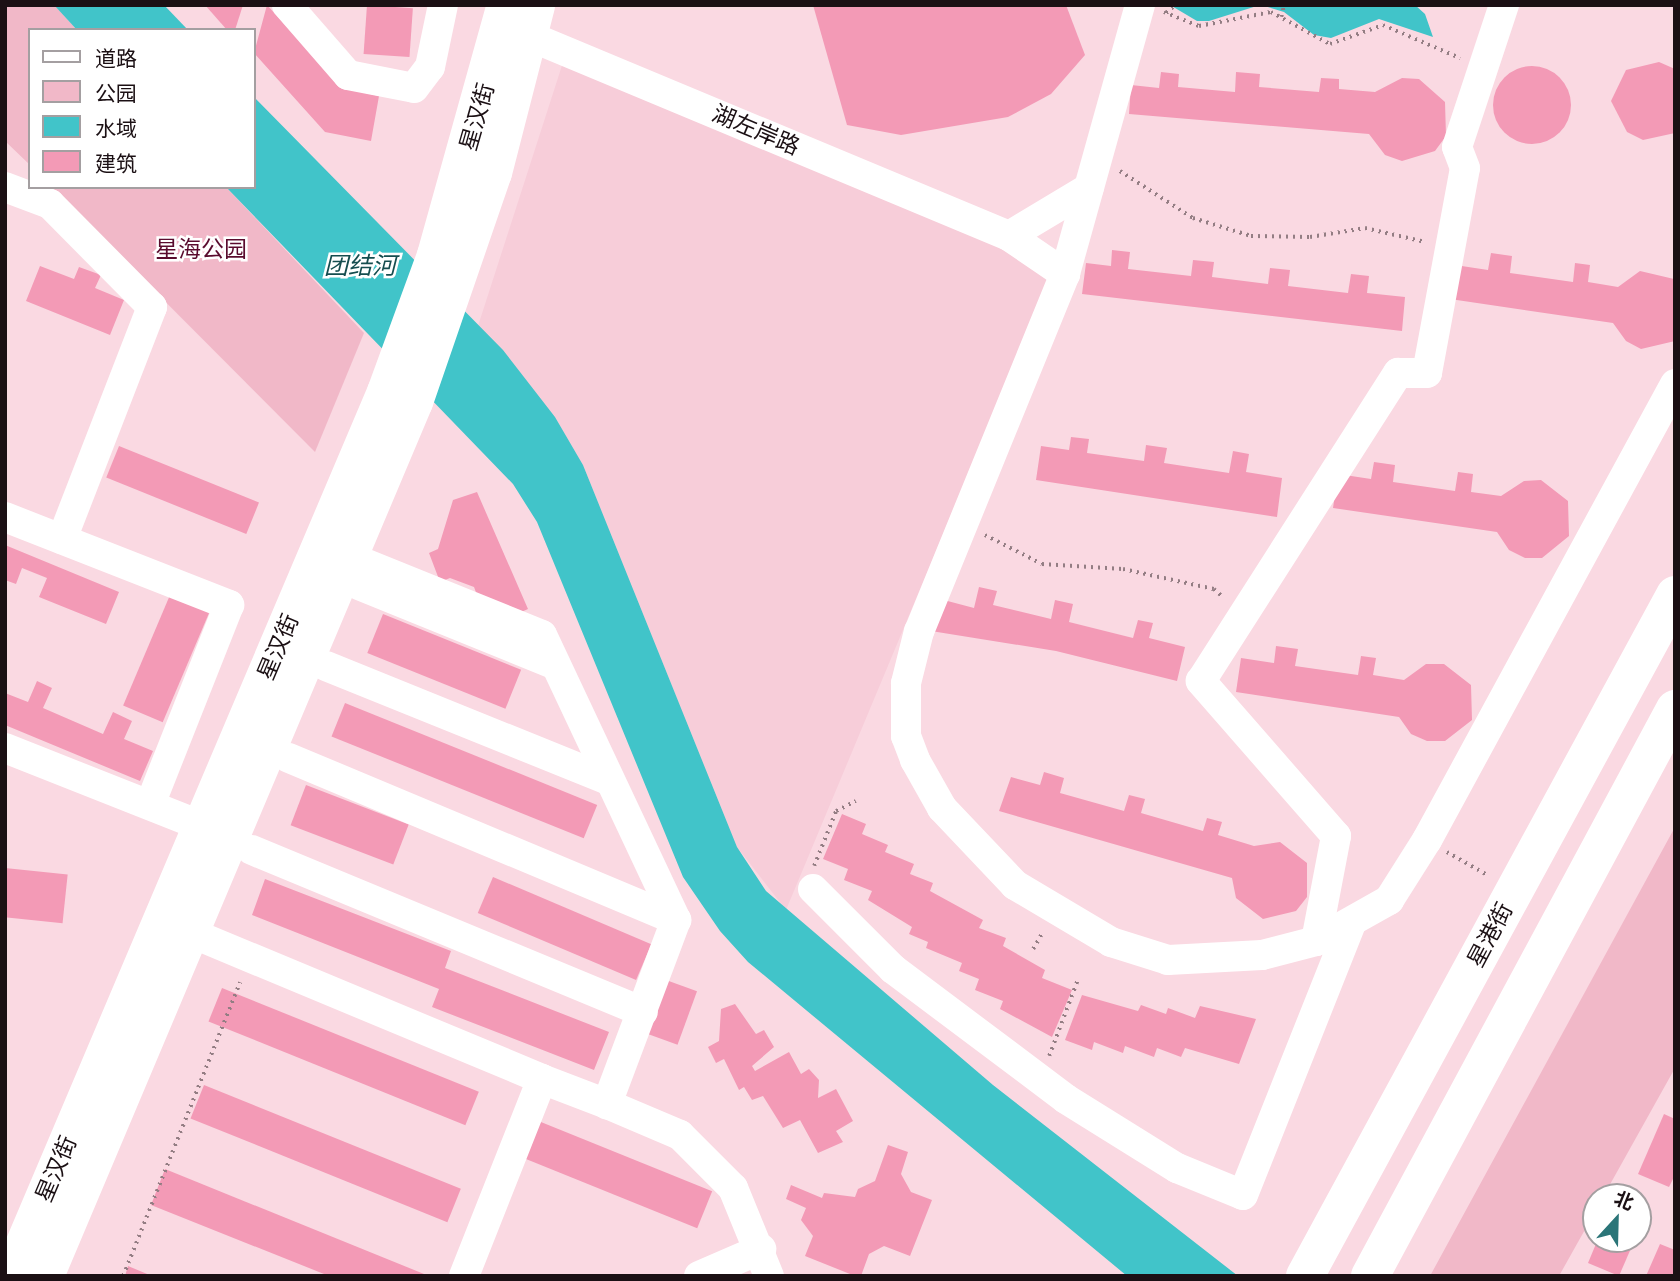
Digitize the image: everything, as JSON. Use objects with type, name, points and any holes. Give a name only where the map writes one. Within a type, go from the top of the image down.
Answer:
[{"type":"main road","name":"星汉街","points":[[11,1276],[202,826],[400,397],[449,261],[518,18]]},
{"type":"main road","name":"星汉街","points":[[45,1276],[189,932],[354,571],[400,397]]},
{"type":"main road","name":"星港街","points":[[1305,1276],[1675,595]]},
{"type":"main road","points":[[1370,1276],[1675,709]]},
{"type":"street","points":[[287,5],[348,75],[414,88],[430,67],[443,5]]},
{"type":"street","points":[[1315,941],[1336,836],[1201,681],[1398,373],[1427,373],[1465,168],[1457,147],[1504,5]]},
{"type":"street","points":[[1155,8],[1100,148],[1065,274],[966,523],[919,631],[903,716],[922,772],[979,853],[1055,912],[1111,942],[1168,960],[1262,955],[1315,941],[1389,900],[1427,840],[1675,384]]},
{"type":"street","name":"湖左岸路","points":[[518,18],[1009,236],[1065,274]]},
{"type":"street","points":[[5,187],[50,204],[152,307],[62,539]]},
{"type":"street","points":[[1009,236],[1089,188]]},
{"type":"street","points":[[5,517],[229,605],[150,805]]},
{"type":"street","points":[[354,571],[542,635],[676,920],[607,1104]]},
{"type":"street","points":[[326,666],[610,781]]},
{"type":"street","points":[[5,748],[202,826]]},
{"type":"street","points":[[289,758],[676,920]]},
{"type":"street","points":[[252,850],[643,1012]]},
{"type":"street","points":[[813,889],[893,969],[1040,1081],[1177,1168],[1243,1195],[1351,923]]},
{"type":"street","points":[[189,932],[680,1135],[733,1188],[765,1263],[699,1276]]},
{"type":"street","points":[[464,1276],[542,1079]]},
{"type":"path","points":[[1282,15],[1284,5]]},
{"type":"path","points":[[1155,8],[1173,7]]},
{"type":"path","points":[[1155,8],[1199,26],[1259,11],[1282,15],[1330,44],[1383,25],[1463,59],[1486,60]]},
{"type":"path","points":[[1100,148],[1128,181],[1193,218],[1251,236],[1310,237],[1365,228],[1404,233],[1449,253]]},
{"type":"path","points":[[966,523],[1042,564],[1123,569],[1214,589],[1243,614]]},
{"type":"path","points":[[813,889],[812,873],[836,811],[856,801]]},
{"type":"path","points":[[1427,840],[1515,890]]},
{"type":"path","points":[[123,1276],[250,957]]},
{"type":"path","points":[[1040,1081],[1079,979]]},
{"type":"shaded area","points":[[566,53],[1057,261],[786,910],[737,847],[583,465],[555,417],[478,326]]},
{"type":"green space","points":[[5,5],[54,5],[75,28],[28,28],[28,163],[5,141]]},
{"type":"green space","name":"星海公园","points":[[53,189],[228,189],[364,333],[315,452]]},
{"type":"green space","points":[[1675,827],[1675,1068],[1611,1183],[1582,1183],[1582,1235],[1559,1276],[1430,1276]]},
{"type":"water","points":[[54,5],[164,5],[186,28],[75,28]]},
{"type":"water","points":[[1170,5],[1260,5],[1209,21],[1197,21]]},
{"type":"water","points":[[1261,5],[1415,5],[1425,14],[1433,37],[1379,19],[1331,38],[1314,35],[1284,12]]},
{"type":"water","name":"团结河","points":[[256,99],[503,350],[555,417],[583,465],[737,847],[766,891],[993,1085],[1238,1276],[1127,1276],[748,962],[720,931],[683,877],[537,522],[513,484],[228,189],[256,189]]},
{"type":"building","points":[[205,5],[243,5],[236,28],[225,28]]},
{"type":"building","points":[[267,5],[343,88],[379,96],[371,141],[325,132],[256,55]]},
{"type":"building","points":[[367,5],[413,8],[409,57],[364,54]]},
{"type":"building","points":[[813,5],[1066,5],[1085,55],[1051,94],[1008,117],[901,135],[847,125]]},
{"type":"building","points":[[1659,62],[1675,69],[1675,133],[1643,140],[1627,132],[1611,101],[1626,70]]},
{"type":"building","points":[[1532,66],[1547,69],[1560,77],[1568,90],[1571,105],[1568,120],[1560,133],[1547,141],[1532,144],[1517,141],[1504,133],[1496,120],[1493,105],[1496,90],[1504,77],[1517,69]]},
{"type":"building","points":[[1161,72],[1179,74],[1178,87],[1235,92],[1236,72],[1260,74],[1259,87],[1319,92],[1321,78],[1339,79],[1339,89],[1375,92],[1402,78],[1419,79],[1445,102],[1446,136],[1435,151],[1402,161],[1385,155],[1369,134],[1129,114],[1131,85],[1159,88]]},
{"type":"building","points":[[1112,250],[1130,252],[1128,269],[1191,276],[1193,260],[1214,262],[1212,277],[1268,284],[1270,268],[1290,270],[1288,286],[1348,293],[1351,274],[1369,276],[1367,293],[1405,297],[1402,331],[1082,294],[1086,263],[1111,266]]},
{"type":"building","points":[[1491,253],[1512,256],[1510,273],[1573,282],[1575,263],[1590,265],[1588,282],[1618,287],[1640,271],[1674,279],[1675,341],[1641,349],[1626,341],[1613,323],[1450,299],[1455,265],[1488,270]]},
{"type":"building","points":[[40,266],[74,279],[79,267],[101,275],[95,288],[124,300],[110,335],[26,301]]},
{"type":"building","points":[[1071,437],[1089,439],[1087,453],[1144,461],[1146,445],[1167,448],[1164,463],[1229,473],[1233,451],[1249,454],[1246,472],[1282,478],[1277,517],[1036,480],[1041,446],[1069,450]]},
{"type":"building","points":[[119,446],[259,503],[246,534],[106,478]]},
{"type":"building","points":[[1374,462],[1395,465],[1393,482],[1455,491],[1458,472],[1473,474],[1471,492],[1501,496],[1524,481],[1541,480],[1568,501],[1569,536],[1542,558],[1525,558],[1509,550],[1497,532],[1333,508],[1338,474],[1371,479]]},
{"type":"building","points":[[477,492],[528,609],[510,617],[481,606],[474,587],[450,578],[440,582],[429,553],[438,549],[453,500]]},
{"type":"building","points":[[5,545],[119,592],[106,624],[39,597],[47,578],[22,568],[16,584],[5,580]]},
{"type":"building","points":[[979,587],[997,591],[993,605],[1051,619],[1055,600],[1073,604],[1069,622],[1133,638],[1138,620],[1153,623],[1149,638],[1185,647],[1177,681],[1056,651],[931,631],[940,599],[974,608]]},
{"type":"building","points":[[170,595],[210,612],[163,722],[123,705]]},
{"type":"building","points":[[383,614],[521,670],[505,709],[367,653]]},
{"type":"building","points":[[1276,646],[1298,649],[1295,666],[1358,675],[1361,656],[1376,658],[1373,675],[1404,680],[1426,664],[1444,664],[1471,685],[1472,720],[1445,741],[1427,741],[1411,734],[1399,717],[1236,692],[1241,658],[1274,663]]},
{"type":"building","points":[[37,681],[52,688],[43,708],[103,734],[113,712],[132,721],[124,739],[153,751],[140,781],[5,725],[5,693],[28,702]]},
{"type":"building","points":[[345,703],[597,805],[584,838],[332,736]]},
{"type":"building","points":[[1044,772],[1064,778],[1060,793],[1124,811],[1129,795],[1145,799],[1141,813],[1203,831],[1207,818],[1222,822],[1218,835],[1254,846],[1280,842],[1307,863],[1307,897],[1296,911],[1263,919],[1236,898],[1232,878],[999,811],[1011,777],[1040,785]]},
{"type":"building","points":[[306,785],[409,824],[393,865],[291,825]]},
{"type":"building","points":[[842,814],[866,824],[862,834],[888,845],[885,852],[914,864],[910,874],[933,883],[930,891],[983,920],[979,928],[1006,938],[1003,946],[1045,970],[1042,978],[1072,990],[1052,1037],[1000,1009],[1003,1001],[975,990],[979,979],[959,971],[962,963],[926,948],[928,942],[909,934],[912,927],[868,900],[872,891],[844,880],[848,869],[823,859]]},
{"type":"building","points":[[5,868],[68,875],[63,923],[5,917]]},
{"type":"building","points":[[493,877],[651,944],[636,980],[478,913]]},
{"type":"building","points":[[265,879],[451,951],[445,968],[609,1032],[594,1070],[432,1007],[439,989],[252,915]]},
{"type":"building","points":[[666,980],[697,991],[678,1045],[647,1034]]},
{"type":"building","points":[[222,988],[479,1092],[465,1125],[209,1021]]},
{"type":"building","points":[[1082,995],[1138,1011],[1141,1005],[1166,1014],[1168,1008],[1195,1018],[1200,1006],[1256,1019],[1239,1064],[1185,1048],[1181,1057],[1157,1048],[1154,1057],[1125,1046],[1123,1053],[1094,1042],[1092,1050],[1065,1040]]},
{"type":"building","points":[[735,1004],[756,1034],[764,1030],[774,1047],[752,1066],[755,1071],[789,1052],[801,1074],[809,1069],[819,1080],[818,1098],[836,1089],[853,1121],[836,1131],[843,1142],[818,1153],[800,1120],[783,1128],[763,1096],[752,1100],[744,1087],[739,1090],[724,1059],[716,1063],[708,1047],[719,1041],[721,1009]]},
{"type":"building","points":[[204,1085],[461,1189],[447,1222],[191,1118]]},
{"type":"building","points":[[1664,1114],[1675,1119],[1675,1175],[1669,1187],[1638,1174]]},
{"type":"building","points":[[536,1120],[712,1191],[697,1228],[521,1157]]},
{"type":"building","points":[[888,1145],[908,1152],[901,1174],[911,1192],[932,1200],[910,1256],[884,1246],[869,1254],[861,1276],[855,1276],[805,1256],[813,1236],[801,1220],[806,1208],[786,1199],[791,1185],[822,1198],[824,1193],[855,1197],[858,1189],[875,1181]]},
{"type":"building","points":[[165,1169],[429,1276],[329,1276],[151,1205]]},
{"type":"building","points":[[1660,1244],[1675,1250],[1675,1276],[1646,1276]]},
{"type":"building","points":[[1592,1253],[1629,1253],[1619,1276],[1588,1263]]},
{"type":"building","points":[[128,1266],[152,1276],[125,1276]]}]
